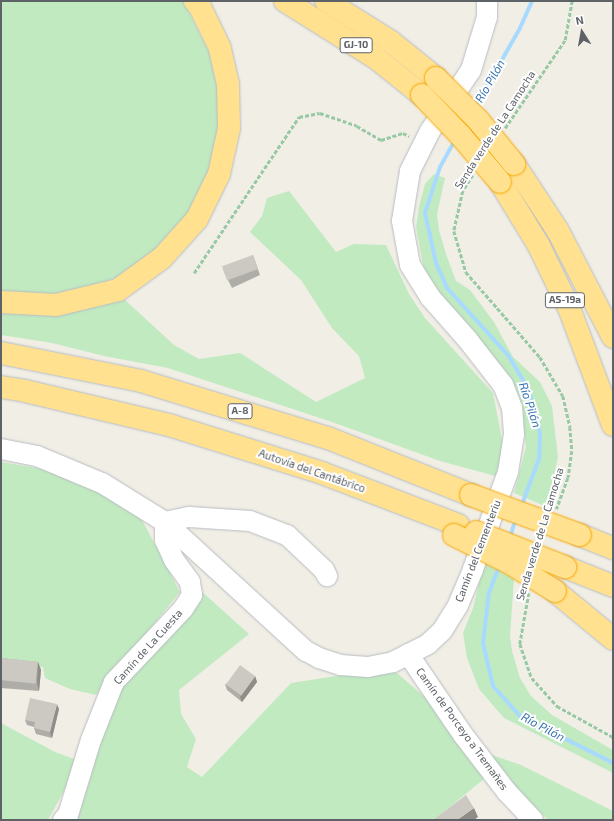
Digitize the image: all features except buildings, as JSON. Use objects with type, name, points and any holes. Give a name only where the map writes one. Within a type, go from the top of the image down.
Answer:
[{"type":"highway","points":[[1,302],[56,305],[118,290],[162,258],[197,219],[219,174],[229,128],[228,84],[220,48],[200,7],[195,1]]},
{"type":"highway","name":"GJ-10","points":[[285,1],[376,58],[422,95],[462,136],[500,182]]},
{"type":"highway","name":"GJ-10","points":[[326,1],[390,41],[436,78],[478,120],[514,164]]},
{"type":"highway","name":"AS-19a","points":[[514,164],[558,231],[613,337]]},
{"type":"highway","name":"AS-19a","points":[[500,182],[539,246],[565,301],[613,425]]},
{"type":"highway","name":"A-8","points":[[1,353],[141,381],[328,438],[471,495],[613,548]]},
{"type":"highway","name":"Autovía del Cantábrico","points":[[1,387],[25,391],[169,425],[322,473],[456,530],[613,586]]},
{"type":"highway","points":[[456,530],[555,591],[613,639]]},
{"type":"street","name":"Camín del Cementeriu","points":[[1,449],[36,456],[102,483],[165,522],[306,651],[319,658],[340,664],[368,667],[392,662],[428,644],[442,630],[458,605],[508,472],[514,434],[512,408],[503,385],[468,340],[430,297],[410,265],[402,221],[410,171],[430,131],[471,70],[487,17],[487,1]]},
{"type":"street","points":[[165,522],[189,517],[250,521],[287,535],[324,570],[327,576]]},
{"type":"street","name":"Camín de La Cuesta","points":[[63,820],[68,815],[91,740],[114,682],[183,609],[192,595],[190,582],[174,560],[165,540],[165,522]]},
{"type":"street","name":"Camín de Porceyo a Tremañes","points":[[408,654],[464,736],[507,792],[533,820]]},
{"type":"path","name":"Senda verde de La Camocha","points":[[502,132],[565,40],[572,1]]},
{"type":"path","points":[[194,273],[299,117],[320,113],[357,126],[382,140],[403,133],[424,144]]},
{"type":"path","name":"Senda verde de La Camocha","points":[[476,171],[463,191],[454,231],[466,272],[540,356],[563,396],[570,427],[572,451],[568,478],[555,514]]},
{"type":"path","name":"Senda verde de La Camocha","points":[[531,587],[526,601],[520,644],[532,678],[557,706],[613,737]]},
{"type":"green space","points":[[1,1],[183,1],[210,54],[220,102],[216,157],[198,204],[165,243],[124,275],[85,289],[40,296],[1,292]]},
{"type":"green space","points":[[434,174],[445,178],[437,214],[439,230],[456,281],[470,290],[494,322],[513,357],[540,382],[552,406],[558,457],[547,507],[514,493],[526,447],[520,398],[512,380],[500,364],[459,319],[424,270],[416,227],[419,206],[425,184]]},
{"type":"green space","points":[[289,191],[336,252],[354,244],[386,245],[409,294],[425,318],[493,393],[504,450],[499,477],[440,461],[332,422],[168,368],[104,356],[52,343],[1,335],[1,310],[63,314],[124,299],[174,345],[199,359],[240,353],[316,402],[365,378],[359,356],[332,328],[301,280],[250,232],[262,216],[267,198]]},
{"type":"green space","points":[[1,462],[48,470],[106,494],[142,520],[180,592],[96,695],[70,689],[45,678],[43,667],[1,664]]},
{"type":"green space","points":[[484,563],[514,579],[510,636],[512,651],[520,678],[531,696],[552,715],[613,750],[613,773],[504,718],[479,689],[467,658],[463,633],[473,608]]},
{"type":"green space","points":[[200,590],[249,634],[179,690],[181,714],[196,739],[187,767],[202,777],[291,683],[349,674],[397,673],[427,699],[485,778],[434,820],[71,820],[101,722],[124,682]]},
{"type":"green space","points":[[1,723],[55,752],[74,759],[71,778],[48,820],[1,820]]},
{"type":"green space","points":[[489,754],[521,765],[613,811],[613,820],[548,820],[489,762]]},
{"type":"waterway","name":"Río Pilón","points":[[475,107],[520,28],[532,1]]},
{"type":"waterway","name":"Río Pilón","points":[[455,140],[440,167],[425,213],[436,263],[447,288],[508,355],[527,387],[537,416],[540,435],[539,459],[521,507]]},
{"type":"waterway","name":"Río Pilón","points":[[510,537],[516,519]]},
{"type":"waterway","name":"Río Pilón","points":[[500,564],[489,592],[483,643],[493,686],[520,716],[613,763]]}]
